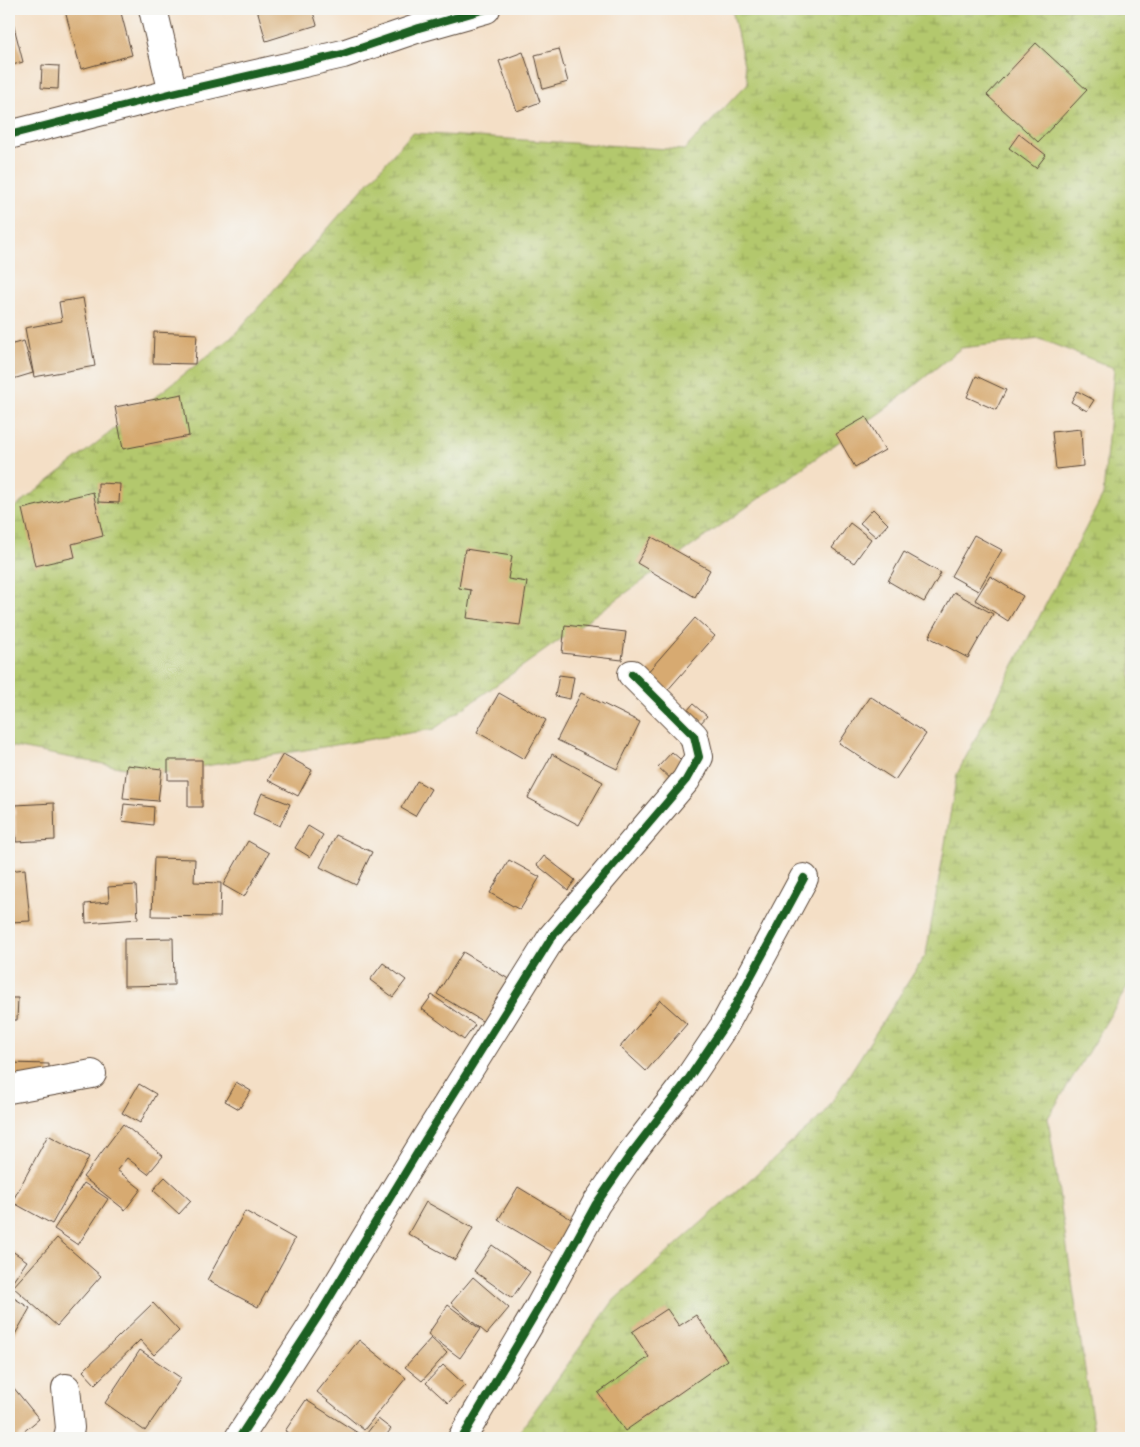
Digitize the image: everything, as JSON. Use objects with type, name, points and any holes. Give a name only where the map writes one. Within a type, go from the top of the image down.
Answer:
[{"type":"street","points":[[153,9],[173,93]]},
{"type":"street","points":[[9,135],[173,93],[343,54],[419,28],[486,9]]},
{"type":"street","points":[[239,1438],[321,1312],[425,1140],[552,937],[686,780],[699,757],[694,736],[632,674]]},
{"type":"street","points":[[462,1438],[535,1314],[596,1204],[630,1155],[687,1081],[724,1026],[804,878]]},
{"type":"street","points":[[9,1089],[92,1074]]},
{"type":"street","points":[[66,1388],[70,1428],[68,1438]]},
{"type":"green space","points":[[732,9],[1131,9],[1131,981],[1048,1118],[1095,1438],[515,1438],[614,1300],[824,1114],[926,954],[957,774],[1103,495],[1114,368],[1040,339],[961,348],[888,407],[434,729],[156,774],[9,746],[9,512],[234,335],[412,133],[684,150],[748,83]]},
{"type":"building","points":[[72,9],[120,9],[132,55],[81,69],[65,11]]},
{"type":"building","points":[[257,9],[312,9],[317,25],[266,41]]},
{"type":"building","points":[[11,15],[23,62],[9,66],[9,16]]},
{"type":"building","points":[[1036,43],[1087,90],[1038,142],[987,95]]},
{"type":"building","points":[[559,49],[568,82],[543,89],[535,55]]},
{"type":"building","points":[[523,52],[540,102],[517,111],[499,61]]},
{"type":"building","points":[[42,65],[59,66],[58,89],[41,88]]},
{"type":"building","points":[[1019,134],[1046,155],[1036,168],[1009,148]]},
{"type":"building","points":[[83,298],[95,366],[34,377],[25,328],[62,321],[59,302]]},
{"type":"building","points":[[154,332],[197,334],[195,364],[153,363]]},
{"type":"building","points":[[24,341],[33,373],[13,379],[9,361],[9,345]]},
{"type":"building","points":[[976,376],[1006,390],[996,410],[967,397]]},
{"type":"building","points":[[1077,391],[1094,400],[1087,411],[1071,402]]},
{"type":"building","points":[[182,394],[189,436],[123,449],[115,407]]},
{"type":"building","points":[[866,417],[885,450],[855,467],[836,434]]},
{"type":"building","points":[[1081,429],[1083,466],[1056,469],[1052,432]]},
{"type":"building","points":[[98,483],[120,484],[119,503],[98,502]]},
{"type":"building","points":[[93,492],[103,536],[72,544],[75,557],[35,566],[22,509]]},
{"type":"building","points":[[873,509],[888,524],[876,537],[860,523]]},
{"type":"building","points":[[850,523],[871,539],[854,563],[832,548]]},
{"type":"building","points":[[974,535],[1002,550],[978,591],[951,576]]},
{"type":"building","points":[[652,537],[710,570],[695,597],[637,563]]},
{"type":"building","points":[[465,549],[512,556],[508,579],[527,582],[520,625],[467,618],[471,590],[459,588]]},
{"type":"building","points":[[904,552],[941,573],[924,602],[888,581]]},
{"type":"building","points":[[990,576],[1023,596],[1008,621],[975,600]]},
{"type":"building","points":[[954,592],[993,614],[968,658],[929,637]]},
{"type":"building","points":[[695,618],[715,636],[659,700],[639,682]]},
{"type":"building","points":[[565,625],[626,632],[622,660],[562,653]]},
{"type":"building","points":[[559,675],[574,677],[570,699],[555,696]]},
{"type":"building","points":[[499,693],[546,720],[524,759],[477,732]]},
{"type":"building","points":[[581,693],[640,722],[617,769],[557,740]]},
{"type":"building","points":[[870,696],[926,734],[895,780],[839,743]]},
{"type":"building","points":[[693,704],[707,716],[694,731],[680,719]]},
{"type":"building","points":[[672,752],[687,765],[673,781],[658,767]]},
{"type":"building","points":[[283,754],[312,770],[298,796],[268,780]]},
{"type":"building","points":[[552,754],[603,782],[579,825],[528,798]]},
{"type":"building","points":[[168,760],[202,760],[202,807],[188,807],[188,780],[168,780]]},
{"type":"building","points":[[127,765],[162,769],[158,801],[123,798]]},
{"type":"building","points":[[417,781],[431,789],[415,816],[401,808]]},
{"type":"building","points":[[262,793],[290,804],[280,826],[253,814]]},
{"type":"building","points":[[54,803],[55,840],[16,842],[15,805]]},
{"type":"building","points":[[124,804],[154,807],[153,825],[122,821]]},
{"type":"building","points":[[308,826],[323,835],[310,857],[295,848]]},
{"type":"building","points":[[336,835],[372,852],[356,885],[320,867]]},
{"type":"building","points":[[248,841],[269,853],[244,897],[223,885]]},
{"type":"building","points":[[544,856],[575,880],[568,890],[537,865]]},
{"type":"building","points":[[154,858],[195,859],[194,882],[221,883],[220,917],[152,916]]},
{"type":"building","points":[[509,860],[540,877],[520,910],[490,893]]},
{"type":"building","points":[[25,869],[30,921],[10,922],[9,871]]},
{"type":"building","points":[[136,885],[138,919],[86,923],[85,904],[109,902],[108,887]]},
{"type":"building","points":[[173,938],[174,985],[124,986],[124,939]]},
{"type":"building","points":[[463,952],[517,984],[492,1027],[437,994]]},
{"type":"building","points":[[383,963],[406,980],[393,997],[370,980]]},
{"type":"building","points":[[432,995],[475,1025],[464,1040],[422,1009]]},
{"type":"building","points":[[9,998],[18,998],[17,1020],[9,1020]]},
{"type":"building","points":[[660,1000],[687,1024],[646,1071],[620,1047]]},
{"type":"building","points":[[9,1063],[49,1064],[48,1087],[9,1086]]},
{"type":"building","points":[[236,1082],[251,1091],[239,1109],[225,1101]]},
{"type":"building","points":[[139,1084],[156,1094],[140,1123],[122,1113]]},
{"type":"building","points":[[123,1124],[163,1156],[148,1174],[127,1158],[117,1170],[141,1189],[125,1210],[83,1177]]},
{"type":"building","points":[[48,1135],[89,1157],[52,1224],[12,1202]]},
{"type":"building","points":[[165,1177],[191,1201],[179,1214],[153,1190]]},
{"type":"building","points":[[84,1183],[108,1199],[78,1245],[54,1229]]},
{"type":"building","points":[[518,1187],[586,1228],[567,1261],[498,1220]]},
{"type":"building","points":[[426,1202],[473,1228],[455,1260],[408,1234]]},
{"type":"building","points":[[245,1211],[295,1239],[258,1307],[207,1280]]},
{"type":"building","points":[[57,1238],[101,1276],[57,1326],[13,1287]]},
{"type":"building","points":[[492,1245],[530,1272],[512,1298],[474,1271]]},
{"type":"building","points":[[9,1249],[27,1261],[9,1287]]},
{"type":"building","points":[[473,1277],[509,1308],[487,1334],[451,1303]]},
{"type":"building","points":[[9,1295],[30,1308],[13,1338],[9,1335]]},
{"type":"building","points":[[153,1303],[179,1331],[154,1355],[140,1340],[95,1384],[83,1371]]},
{"type":"building","points":[[448,1305],[480,1329],[460,1358],[428,1334]]},
{"type":"building","points":[[667,1309],[679,1326],[696,1315],[727,1360],[625,1431],[598,1393],[649,1357],[632,1332]]},
{"type":"building","points":[[431,1338],[447,1353],[422,1381],[405,1367]]},
{"type":"building","points":[[359,1340],[406,1378],[364,1430],[317,1392]]},
{"type":"building","points":[[140,1350],[181,1378],[145,1431],[105,1403]]},
{"type":"building","points":[[443,1365],[465,1385],[448,1403],[426,1383]]},
{"type":"building","points":[[9,1382],[39,1419],[16,1438],[9,1438]]},
{"type":"building","points":[[306,1400],[361,1435],[359,1438],[297,1438],[285,1431]]},
{"type":"building","points":[[378,1419],[391,1429],[384,1438],[363,1438]]},
{"type":"cycle path","points":[[9,135],[173,93],[343,54],[419,28],[486,9]]},
{"type":"cycle path","points":[[239,1438],[321,1312],[425,1140],[552,937],[686,780],[699,757],[694,736],[632,674]]},
{"type":"cycle path","points":[[462,1438],[540,1306],[596,1204],[630,1155],[687,1081],[724,1026],[804,878]]}]
